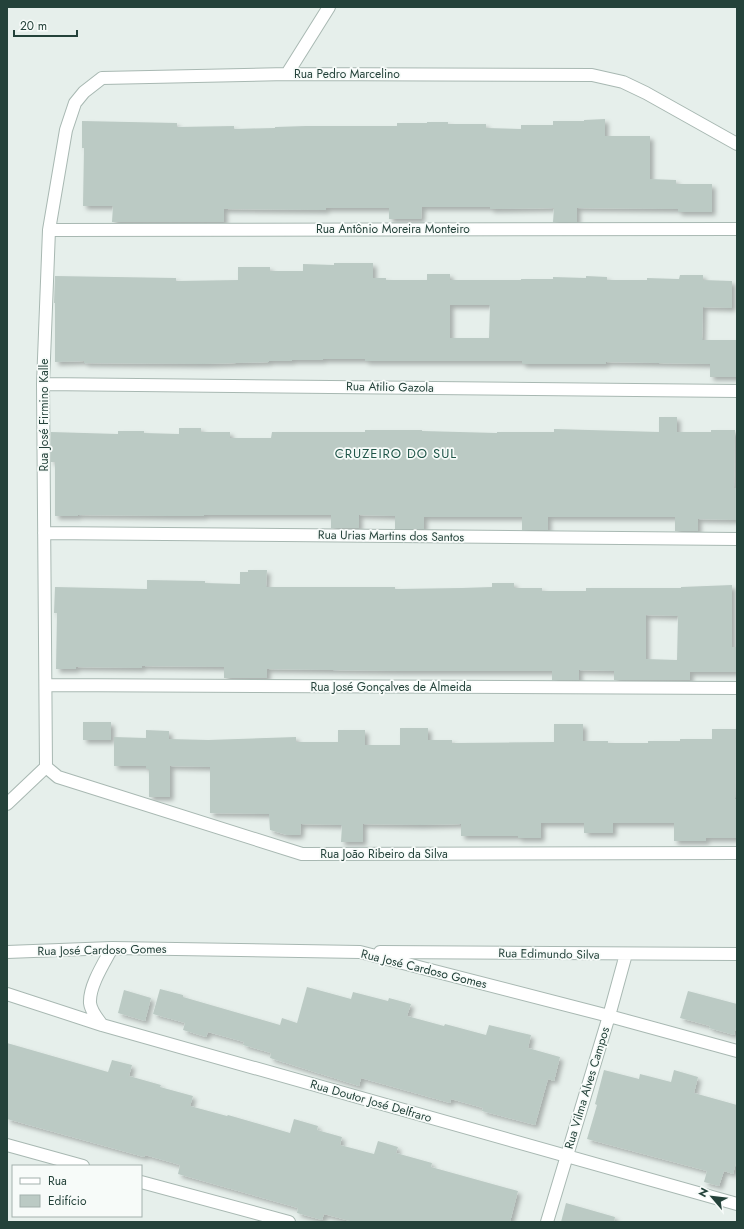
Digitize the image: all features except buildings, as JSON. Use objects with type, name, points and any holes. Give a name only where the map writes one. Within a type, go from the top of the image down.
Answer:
[{"type":"street","points":[[287,74],[328,7]]},
{"type":"street","name":"Rua Pedro Marcelino","points":[[102,78],[287,74],[592,75],[623,82],[646,93],[737,144]]},
{"type":"street","name":"Rua José Firmino Kalle","points":[[46,767],[43,384],[49,230],[66,130],[75,103],[84,92],[102,78]]},
{"type":"street","name":"Rua Antônio Moreira Monteiro","points":[[49,230],[737,229]]},
{"type":"street","name":"Rua Atilio Gazola","points":[[43,384],[737,391]]},
{"type":"street","name":"Rua Urias Martins dos Santos","points":[[44,533],[737,539]]},
{"type":"street","name":"Rua José Gonçalves de Almeida","points":[[46,685],[737,688]]},
{"type":"street","points":[[7,804],[46,767]]},
{"type":"street","name":"Rua João Ribeiro da Silva","points":[[46,767],[58,776],[302,854],[737,853]]},
{"type":"street","points":[[102,1025],[94,1015],[90,1004],[94,982],[112,948]]},
{"type":"street","name":"Rua José Cardoso Gomes","points":[[7,952],[112,948],[360,952],[610,1016],[737,1051]]},
{"type":"street","name":"Rua Edimundo Silva","points":[[360,952],[737,954]]},
{"type":"street","name":"Rua Vilma Alves Campos","points":[[548,1222],[566,1157],[610,1016],[626,954]]},
{"type":"street","name":"Rua Doutor José Delfraro","points":[[7,994],[102,1025],[737,1204]]},
{"type":"street","points":[[7,1145],[79,1165]]},
{"type":"street","points":[[142,1182],[289,1222]]},
{"type":"district","name":"CRUZEIRO DO SUL","points":[[396,453]]}]
